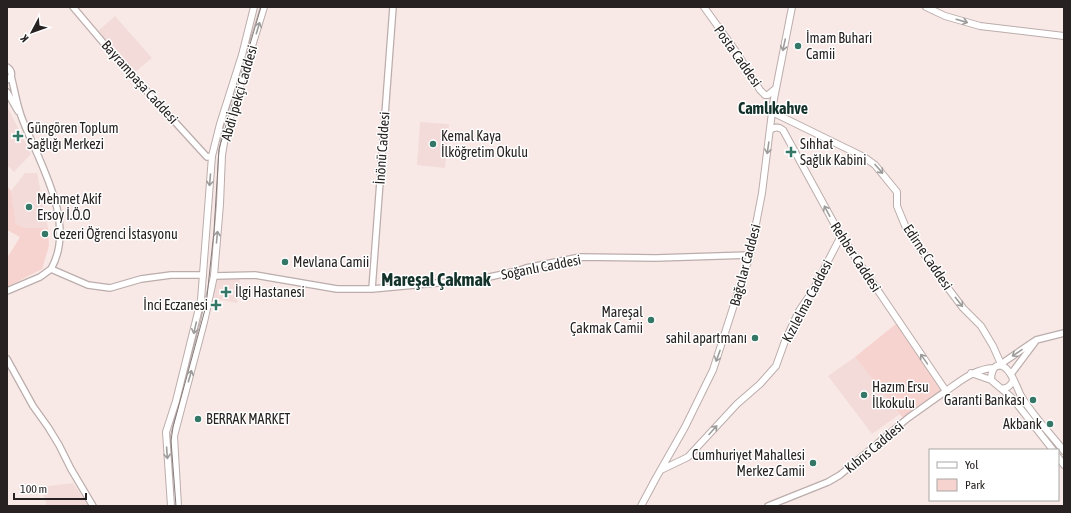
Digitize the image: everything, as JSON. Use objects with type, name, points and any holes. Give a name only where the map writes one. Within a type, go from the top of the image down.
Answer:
[{"type":"main road","name":"Abdi İpekçi Caddesi","points":[[171,506],[166,432],[176,400],[201,300],[210,156],[242,55],[254,7]]},
{"type":"main road","name":"Abdi İpekçi Caddesi","points":[[178,506],[174,436],[207,311],[214,276],[220,204],[222,155],[226,131],[264,7]]},
{"type":"main road","name":"Posta Caddesi","points":[[704,7],[737,53],[760,90],[765,95],[768,95],[775,89]]},
{"type":"main road","name":"Bağcılar Caddesi","points":[[641,506],[685,428],[713,370],[750,255],[757,222],[775,89],[792,7]]},
{"type":"main road","points":[[926,7],[945,16],[980,26],[1064,36]]},
{"type":"main road","name":"Edirne Caddesi","points":[[772,110],[776,114],[864,157],[875,165],[897,192],[897,206],[906,228],[963,308],[981,326],[993,346],[998,366]]},
{"type":"main road","name":"Rehber Caddesi","points":[[770,130],[775,127],[783,130],[841,236],[946,391]]},
{"type":"main road","name":"Kızılelma Caddesi","points":[[676,462],[688,456],[737,404],[760,384],[776,366],[785,341],[799,311],[812,292],[841,236]]},
{"type":"main road","points":[[971,373],[985,368],[1002,365],[1012,377],[1026,404],[1064,451]]},
{"type":"main road","points":[[992,380],[991,373],[998,366]]},
{"type":"main road","points":[[971,373],[992,380],[1002,389],[1017,404],[1052,449]]},
{"type":"main road","name":"Kıbrıs Caddesi","points":[[946,391],[971,373]]},
{"type":"main road","points":[[1002,389],[1012,384],[1012,377]]},
{"type":"main road","points":[[669,454],[672,462],[676,462]]},
{"type":"main road","points":[[661,470],[676,462]]},
{"type":"street","name":"Bayrampaşa Caddesi","points":[[73,7],[112,53],[210,156]]},
{"type":"street","name":"İnönü Caddesi","points":[[372,289],[393,7]]},
{"type":"street","points":[[7,67],[11,72],[9,78],[21,116],[47,175],[58,212],[60,235],[55,261],[51,269],[40,277],[7,291]]},
{"type":"street","points":[[7,92],[21,116]]},
{"type":"street","name":"Soğanlı Caddesi","points":[[214,276],[258,275],[337,289],[372,289],[480,279],[580,257],[656,258],[750,255]]},
{"type":"street","points":[[51,269],[88,286],[110,288],[141,278],[171,275],[203,275]]},
{"type":"street","points":[[998,366],[1036,340],[1064,333]]},
{"type":"street","points":[[1012,377],[1036,340]]},
{"type":"street","points":[[7,359],[32,406],[48,426],[93,506]]},
{"type":"street","name":"Kıbrıs Caddesi","points":[[768,506],[828,482],[840,475],[908,418],[946,391]]},
{"type":"shaded area","points":[[115,16],[152,58],[134,73],[97,32]]},
{"type":"shaded area","points":[[7,106],[31,154],[14,172],[7,165]]},
{"type":"shaded area","name":"Kemal Kaya İlköğretim Okulu","points":[[420,122],[449,124],[445,168],[417,165]]},
{"type":"shaded area","name":"Mehmet Akif Ersoy İ.Ö.O","points":[[25,173],[37,173],[48,228],[25,228],[16,224],[11,191]]},
{"type":"shaded area","name":"İlgi Hastanesi","points":[[216,277],[240,279],[237,303],[212,298]]},
{"type":"shaded area","name":"Hazım Ersu İlkokulu","points":[[855,357],[900,414],[872,434],[828,376]]},
{"type":"shaded area","points":[[73,483],[89,506],[47,506],[41,487]]},
{"type":"green space","points":[[7,186],[11,191],[16,224],[25,228],[48,228],[49,246],[42,269],[7,287],[7,257],[20,237],[7,230]]},
{"type":"green space","points":[[897,323],[944,391],[903,418],[855,357]]},
{"type":"tram line","points":[[176,506],[171,441],[173,427],[206,306],[214,231],[219,149],[261,7]]},
{"type":"place","name":"İmam Buhari Camii","points":[[798,46]]},
{"type":"place","name":"Güngören Toplum Sağlığı Merkezi","points":[[18,136]]},
{"type":"place","name":"Kemal Kaya İlköğretim Okulu","points":[[433,144]]},
{"type":"place","name":"Sıhhat Sağlık Kabini","points":[[791,152]]},
{"type":"place","name":"Mehmet Akif Ersoy İ.Ö.O","points":[[29,207]]},
{"type":"place","name":"Cezeri Öğrenci İstasyonu","points":[[45,234]]},
{"type":"place","name":"Mevlana Camii","points":[[285,262]]},
{"type":"place","name":"İlgi Hastanesi","points":[[226,292]]},
{"type":"place","name":"İnci Eczanesi","points":[[216,305]]},
{"type":"place","name":"Mareşal Çakmak Camii","points":[[651,320]]},
{"type":"place","name":"sahil apartmanı","points":[[755,338]]},
{"type":"place","name":"Hazım Ersu İlkokulu","points":[[864,395]]},
{"type":"place","name":"Garanti Bankası","points":[[1033,400]]},
{"type":"place","name":"BERRAK MARKET","points":[[198,419]]},
{"type":"place","name":"Akbank","points":[[1050,424]]},
{"type":"place","name":"Cumhuriyet Mahallesi Merkez Camii","points":[[813,463]]},
{"type":"district","name":"Camlıkahve","points":[[773,108]]},
{"type":"district","name":"Mareşal Çakmak","points":[[436,280]]}]
